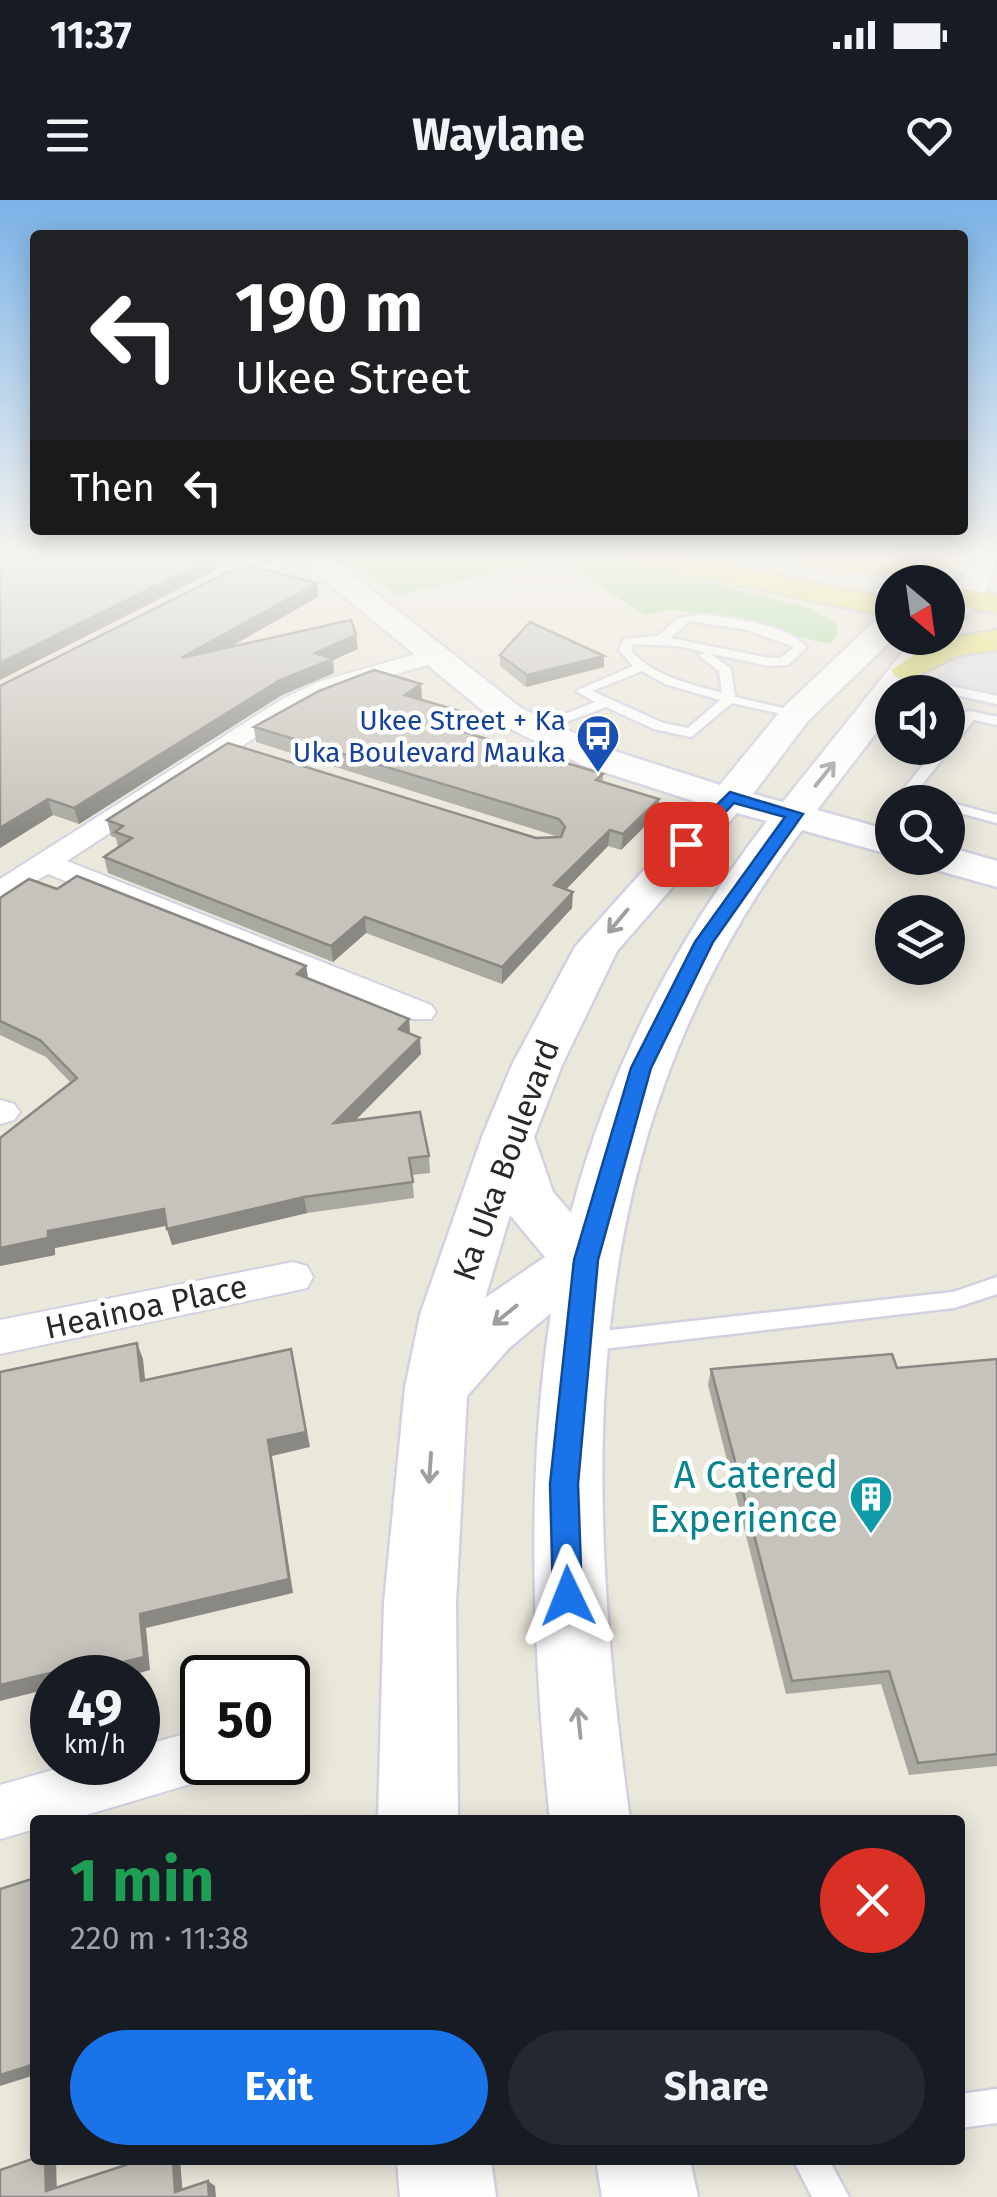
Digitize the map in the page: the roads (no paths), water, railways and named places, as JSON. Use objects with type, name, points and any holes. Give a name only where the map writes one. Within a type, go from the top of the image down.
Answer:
[{"type":"main road","points":[[422,646],[485,698],[534,730],[607,760],[875,838]]},
{"type":"main road","name":"Ka Uka Boulevard","points":[[418,1815],[420,1603],[436,1388],[450,1315],[508,1136],[537,1065],[597,947],[730,797],[795,715],[865,646]]},
{"type":"main road","points":[[904,675],[955,646]]},
{"type":"main road","points":[[904,675],[918,655]]},
{"type":"main road","points":[[589,1815],[569,1634],[564,1484],[586,1260],[641,1068],[704,942],[794,814],[875,712]]},
{"type":"main road","points":[[965,865],[997,874]]},
{"type":"main road","points":[[508,1136],[522,1194],[548,1227],[586,1260]]},
{"type":"main road","points":[[436,1388],[476,1338],[532,1294],[586,1260]]},
{"type":"main road","points":[[445,2165],[448,2197]]},
{"type":"main road","points":[[644,2165],[650,2197]]},
{"type":"street","points":[[0,892],[292,703],[329,686],[434,656]]},
{"type":"street","points":[[228,745],[254,753]]},
{"type":"street","points":[[46,863],[420,1012]]},
{"type":"street","name":"Heainoa Place","points":[[0,1337],[293,1278]]},
{"type":"street","points":[[0,1812],[180,1762]]},
{"type":"lane","points":[[626,646],[625,650],[641,666],[669,681],[795,715]]},
{"type":"lane","points":[[682,646],[710,657],[725,669],[730,698]]},
{"type":"lane","points":[[683,646],[778,663],[790,659],[801,646]]},
{"type":"lane","points":[[641,666],[582,691],[660,726],[691,734],[730,698]]},
{"type":"lane","points":[[651,689],[669,681]]},
{"type":"lane","points":[[965,691],[997,700]]},
{"type":"lane","points":[[534,730],[615,703]]},
{"type":"lane","points":[[965,722],[971,715],[997,721]]},
{"type":"lane","points":[[914,785],[931,765]]},
{"type":"lane","points":[[965,811],[997,819]]},
{"type":"lane","points":[[578,1342],[954,1300],[997,1285]]},
{"type":"lane","points":[[965,2110],[997,2106]]},
{"type":"lane","points":[[813,2165],[832,2197]]},
{"type":"place","name":"Ukee Street + Ka Uka Boulevard Mauka","points":[[598,774]]},
{"type":"place","name":"A Catered Experience","points":[[871,1535]]}]
